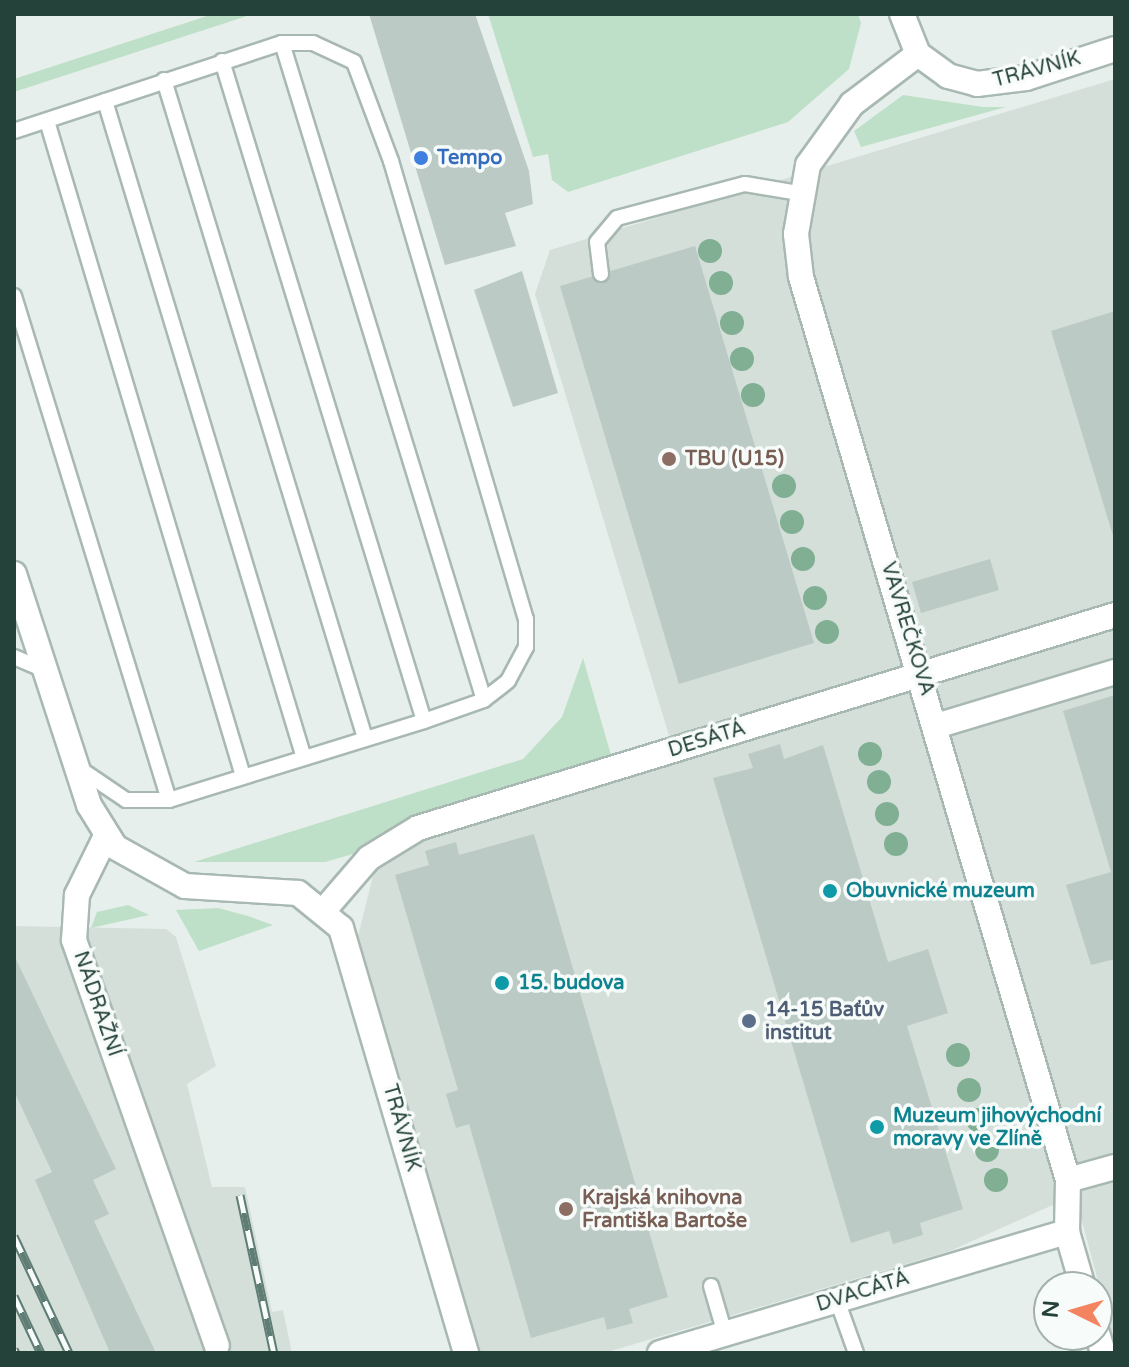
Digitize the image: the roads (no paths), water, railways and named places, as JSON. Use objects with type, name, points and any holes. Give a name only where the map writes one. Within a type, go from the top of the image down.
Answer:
[{"type":"street","points":[[902,14],[918,54]]},
{"type":"street","name":"TRÁVNÍK","points":[[918,54],[948,76],[993,84],[1115,49]]},
{"type":"street","name":"VAVREČKOVA","points":[[918,54],[852,104],[808,165],[799,193],[796,234],[807,302],[921,674],[1068,1180],[1067,1232],[1078,1271]]},
{"type":"street","points":[[14,574],[74,762],[106,836],[130,861],[164,880],[298,893],[325,909]]},
{"type":"street","name":"DESÁTÁ","points":[[325,909],[369,858],[418,828],[1115,615]]},
{"type":"street","points":[[936,726],[1115,672]]},
{"type":"street","name":"NÁDRAŽNÍ","points":[[106,836],[77,895],[74,940],[217,1346]]},
{"type":"street","name":"TRÁVNÍK","points":[[325,909],[351,951],[466,1353]]},
{"type":"street","points":[[1068,1180],[1115,1167]]},
{"type":"street","name":"DVACÁTÁ","points":[[660,1353],[1067,1232]]},
{"type":"lane","points":[[282,43],[484,700]]},
{"type":"lane","points":[[14,131],[282,43],[322,45],[354,62],[391,161],[526,619],[523,656],[484,700],[424,721],[169,800],[126,800],[74,762]]},
{"type":"lane","points":[[222,61],[424,721]]},
{"type":"lane","points":[[164,80],[365,738]]},
{"type":"lane","points":[[105,101],[304,758]]},
{"type":"lane","points":[[47,121],[243,776]]},
{"type":"lane","points":[[601,274],[597,242],[617,218],[745,184],[799,193]]},
{"type":"lane","points":[[14,296],[169,800]]},
{"type":"lane","points":[[14,657],[42,669]]},
{"type":"lane","points":[[711,1286],[725,1334]]},
{"type":"lane","points":[[837,1300],[856,1353]]},
{"type":"railway","points":[[240,1195],[274,1353]]},
{"type":"railway","points":[[14,1236],[69,1353]]},
{"type":"railway","points":[[14,1296],[41,1353]]},
{"type":"railway","points":[[14,1349],[16,1353]]},
{"type":"place","name":"Tempo","points":[[421,158]]},
{"type":"place","name":"TBU (U15)","points":[[669,459]]},
{"type":"place","name":"Obuvnické muzeum","points":[[830,891]]},
{"type":"place","name":"15. budova","points":[[502,983]]},
{"type":"place","name":"14-15 Baťův institut","points":[[749,1021]]},
{"type":"place","name":"Muzeum jihovýchodní moravy ve Zlíně","points":[[877,1127]]},
{"type":"place","name":"Krajská knihovna Františka Bartoše","points":[[566,1209]]}]
